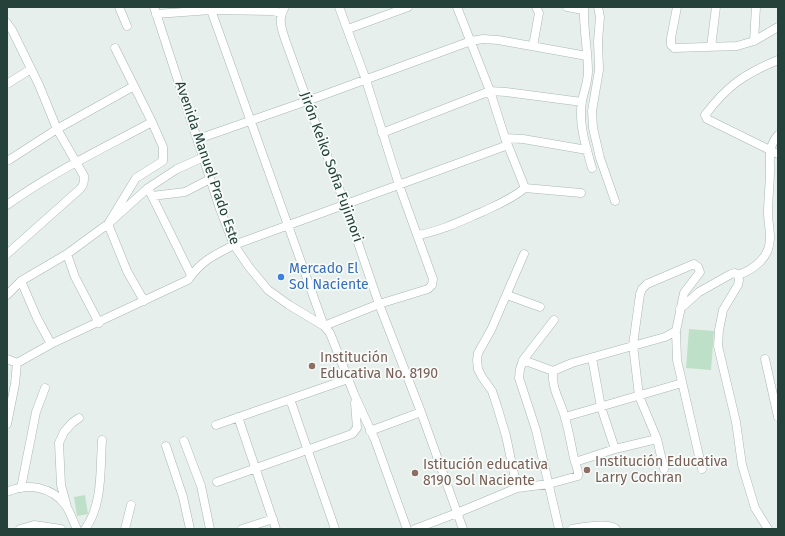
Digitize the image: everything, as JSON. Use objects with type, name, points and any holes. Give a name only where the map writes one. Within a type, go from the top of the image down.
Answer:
[{"type":"street","points":[[119,7],[127,26]]},
{"type":"street","points":[[210,10],[251,120],[324,326],[379,304],[428,289],[432,285],[433,279],[399,185],[366,80],[339,7]]},
{"type":"street","points":[[348,30],[408,7]]},
{"type":"street","points":[[457,7],[471,40],[490,91],[506,141],[525,188]]},
{"type":"street","points":[[533,46],[539,13],[536,7]]},
{"type":"street","points":[[567,7],[584,8],[587,84],[582,102],[583,136],[592,168]]},
{"type":"street","points":[[598,7],[600,17],[598,41],[599,70],[592,111],[592,128],[600,158],[615,201]]},
{"type":"street","points":[[677,7],[671,38],[672,47],[674,48],[737,46],[754,41],[778,28]]},
{"type":"street","points":[[711,47],[716,7]]},
{"type":"street","points":[[754,41],[756,7]]},
{"type":"street","points":[[155,10],[273,12],[283,10]]},
{"type":"street","name":"Avenida Manuel Prado Este","points":[[155,10],[210,179],[234,244],[268,290],[289,305],[324,326],[330,333],[377,447],[407,529]]},
{"type":"street","name":"Jirón Keiko Sofia Fujimori","points":[[283,10],[280,22],[286,42],[379,304],[421,412],[463,529]]},
{"type":"street","points":[[7,23],[10,32],[31,68],[57,129],[84,176],[83,186],[7,254]]},
{"type":"street","points":[[198,139],[366,80],[471,40],[498,40],[587,56]]},
{"type":"street","points":[[108,224],[136,178],[163,161],[163,147],[115,48]]},
{"type":"street","points":[[778,60],[754,70],[730,86],[705,115],[707,119],[778,154]]},
{"type":"street","points":[[7,84],[31,68]]},
{"type":"street","points":[[9,160],[57,129],[134,86]]},
{"type":"street","points":[[382,133],[490,91],[582,102]]},
{"type":"street","points":[[7,204],[76,162],[152,122]]},
{"type":"street","points":[[680,309],[699,292],[731,274],[735,273],[738,275],[745,272],[764,257],[770,238],[768,213],[770,150],[778,135]]},
{"type":"street","points":[[17,363],[51,344],[99,323],[188,280],[197,267],[209,258],[234,244],[399,185],[506,141],[523,139],[587,150]]},
{"type":"street","points":[[7,295],[21,281],[66,254],[108,224],[148,188],[177,169],[204,157]]},
{"type":"street","points":[[152,196],[185,192],[210,179]]},
{"type":"street","points":[[148,188],[191,276]]},
{"type":"street","points":[[418,235],[436,232],[468,218],[514,197],[525,188],[581,193]]},
{"type":"street","points":[[108,224],[126,271],[144,301]]},
{"type":"street","points":[[66,254],[99,323]]},
{"type":"street","points":[[517,488],[506,436],[497,406],[492,391],[478,369],[477,360],[478,353],[491,330],[524,254]]},
{"type":"street","points":[[664,469],[657,439],[639,396],[633,345],[640,294],[642,289],[647,284],[694,264],[698,267],[700,272],[684,293],[676,331],[677,360],[702,469]]},
{"type":"street","points":[[738,275],[738,285],[724,310],[719,330],[718,346],[736,422],[742,464],[755,508],[768,529]]},
{"type":"street","points":[[21,281],[37,318],[51,344]]},
{"type":"street","points":[[507,295],[540,308]]},
{"type":"street","points":[[554,320],[523,360],[519,378],[536,430],[560,529]]},
{"type":"street","points":[[523,360],[553,370],[633,345],[665,337],[676,331]]},
{"type":"street","points":[[592,358],[601,407],[615,449]]},
{"type":"street","points":[[7,359],[17,363]]},
{"type":"street","points":[[765,359],[778,417]]},
{"type":"street","points":[[7,424],[15,384],[17,363]]},
{"type":"street","points":[[415,529],[517,488],[549,484],[578,476],[579,474],[565,417],[552,380],[553,370]]},
{"type":"street","points":[[216,425],[348,379]]},
{"type":"street","points":[[565,417],[682,383]]},
{"type":"street","points":[[21,488],[36,412],[45,388]]},
{"type":"street","points":[[217,482],[308,451],[352,434],[358,428],[354,394]]},
{"type":"street","points":[[290,399],[335,529]]},
{"type":"street","points":[[370,431],[421,412]]},
{"type":"street","points":[[238,417],[276,529]]},
{"type":"street","points":[[77,529],[67,507],[61,485],[59,443],[64,432],[79,418]]},
{"type":"street","points":[[575,462],[615,449],[657,439]]},
{"type":"street","points":[[85,529],[95,509],[102,440]]},
{"type":"street","points":[[184,441],[201,486],[210,529]]},
{"type":"street","points":[[166,446],[183,497],[190,529]]},
{"type":"street","points":[[7,492],[21,488],[40,488],[54,494],[67,507]]},
{"type":"street","points":[[125,529],[131,505]]},
{"type":"street","points":[[242,529],[273,519]]},
{"type":"street","points":[[20,529],[34,525],[61,529]]},
{"type":"street","points":[[572,529],[585,526],[614,528]]},
{"type":"green space","points":[[689,329],[714,331],[711,370],[686,368]]},
{"type":"green space","points":[[85,495],[88,514],[77,516],[74,497]]},
{"type":"place","name":"Mercado El Sol Naciente","points":[[281,277]]},
{"type":"place","name":"Institución Educativa No. 8190","points":[[312,366]]},
{"type":"place","name":"Institución Educativa Larry Cochran","points":[[587,470]]},
{"type":"place","name":"Istitución educativa 8190 Sol Naciente","points":[[415,473]]}]
